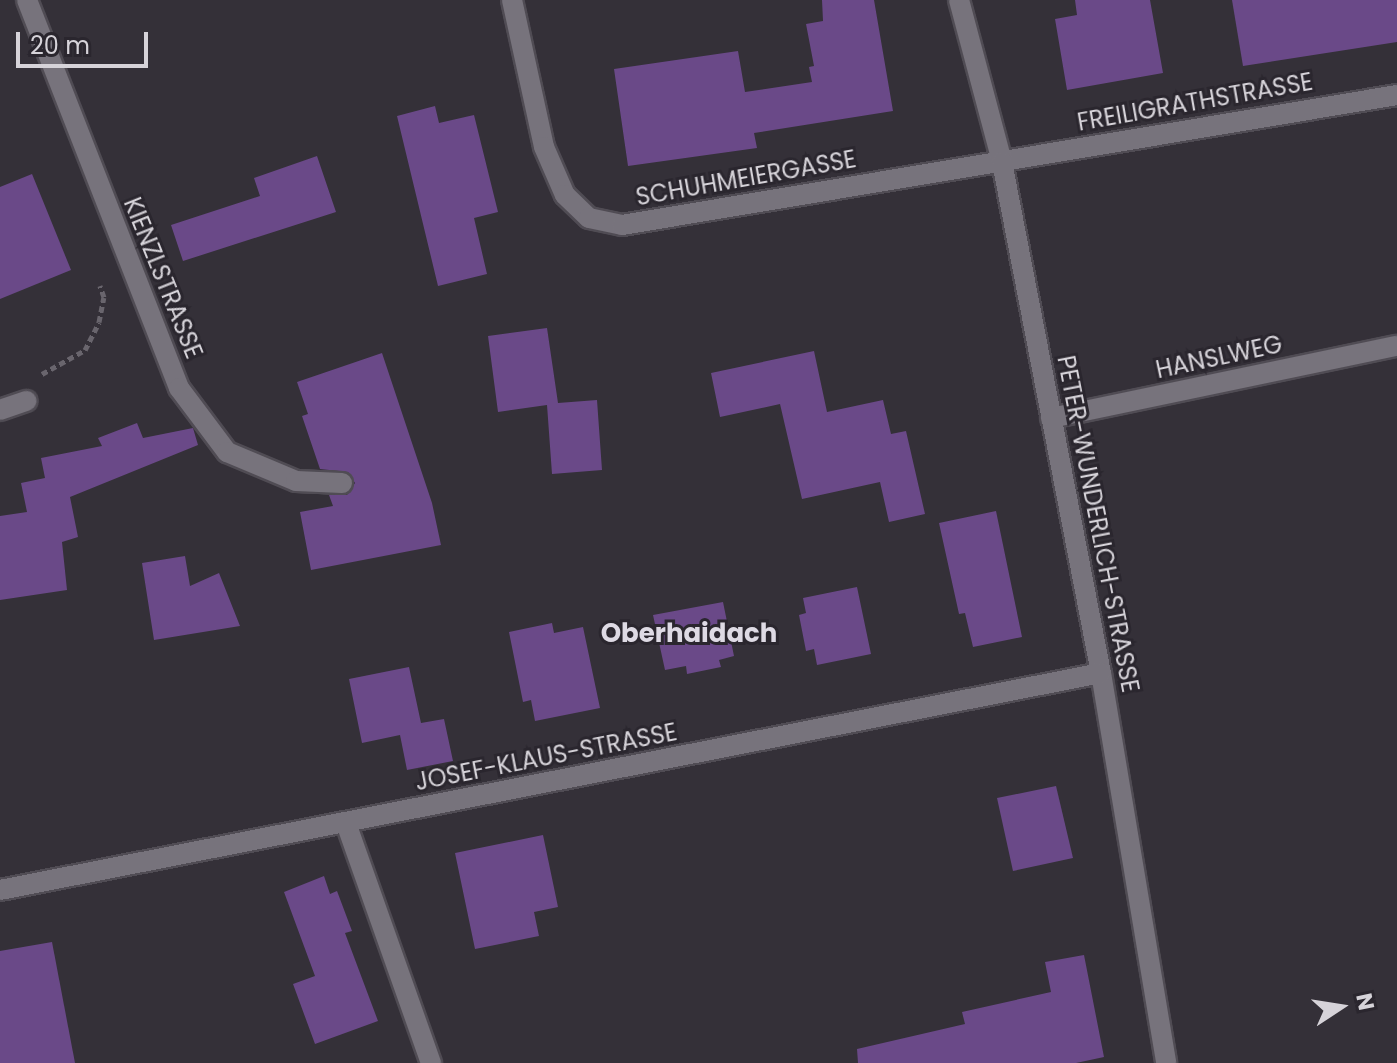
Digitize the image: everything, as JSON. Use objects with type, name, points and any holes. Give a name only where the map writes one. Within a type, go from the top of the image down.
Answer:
[{"type":"street","name":"KIENZLSTRASSE","points":[[27,0],[179,388],[227,452],[296,481],[342,483]]},
{"type":"street","name":"SCHUHMEIERGASSE","points":[[512,0],[544,147],[565,195],[589,218],[622,225],[1002,162]]},
{"type":"street","name":"PETER-WUNDERLICH-STRASSE","points":[[959,0],[1002,162],[1101,673],[1166,1063]]},
{"type":"street","name":"FREILIGRATHSTRASSE","points":[[1002,162],[1397,95]]},
{"type":"street","name":"HANSLWEG","points":[[1051,418],[1397,346]]},
{"type":"street","points":[[0,410],[26,401]]},
{"type":"street","name":"JOSEF-KLAUS-STRASSE","points":[[0,890],[1101,673]]},
{"type":"street","points":[[346,823],[431,1063]]},
{"type":"path","points":[[26,401],[38,377],[85,350],[99,322],[104,297],[99,282]]},
{"type":"building","points":[[822,0],[874,0],[893,111],[754,133],[757,148],[628,166],[614,69],[738,51],[745,92],[812,82],[809,67],[814,66],[806,24],[823,21]]},
{"type":"building","points":[[1075,0],[1150,0],[1163,73],[1067,90],[1055,19],[1077,15]]},
{"type":"building","points":[[1232,0],[1397,0],[1397,42],[1243,66]]},
{"type":"building","points":[[435,106],[439,123],[474,115],[498,212],[474,218],[487,274],[438,286],[397,116]]},
{"type":"building","points":[[317,156],[336,212],[183,261],[171,225],[260,196],[254,178]]},
{"type":"building","points":[[32,174],[71,270],[0,299],[0,187]]},
{"type":"building","points":[[547,328],[558,403],[597,400],[602,470],[552,474],[547,405],[498,412],[488,336]]},
{"type":"building","points":[[814,351],[827,412],[883,400],[891,434],[906,431],[925,514],[889,522],[880,482],[802,499],[780,404],[720,417],[711,373]]},
{"type":"building","points":[[382,353],[432,503],[441,545],[311,570],[300,512],[333,506],[329,495],[347,495],[355,483],[348,472],[320,469],[302,416],[308,414],[297,382]]},
{"type":"building","points":[[137,423],[143,438],[193,428],[198,445],[70,497],[78,537],[62,542],[67,590],[0,600],[0,516],[27,512],[21,483],[45,478],[41,458],[102,446],[98,438]]},
{"type":"building","points":[[996,511],[1022,637],[973,647],[965,613],[959,614],[939,523]]},
{"type":"building","points":[[185,556],[190,586],[219,573],[240,626],[154,640],[142,563]]},
{"type":"building","points":[[857,587],[871,654],[817,665],[814,649],[806,651],[799,615],[806,613],[803,598]]},
{"type":"building","points":[[723,602],[734,656],[719,660],[721,667],[687,674],[686,666],[665,670],[653,615]]},
{"type":"building","points":[[552,623],[554,633],[583,627],[600,708],[535,721],[531,700],[523,702],[509,632]]},
{"type":"building","points":[[409,667],[421,723],[444,719],[453,761],[407,770],[400,735],[362,743],[349,679]]},
{"type":"building","points":[[1056,786],[1073,858],[1013,871],[997,798]]},
{"type":"building","points":[[543,835],[558,907],[534,912],[539,936],[475,949],[455,853]]},
{"type":"building","points":[[324,876],[330,894],[337,891],[352,931],[345,933],[378,1021],[315,1044],[293,984],[315,976],[284,892]]},
{"type":"building","points":[[52,942],[75,1063],[0,1063],[0,951]]},
{"type":"building","points":[[1084,955],[1104,1057],[1076,1063],[858,1063],[857,1049],[965,1024],[962,1012],[1051,992],[1045,962]]},
{"type":"district","name":"Oberhaidach","points":[[689,634]]}]
